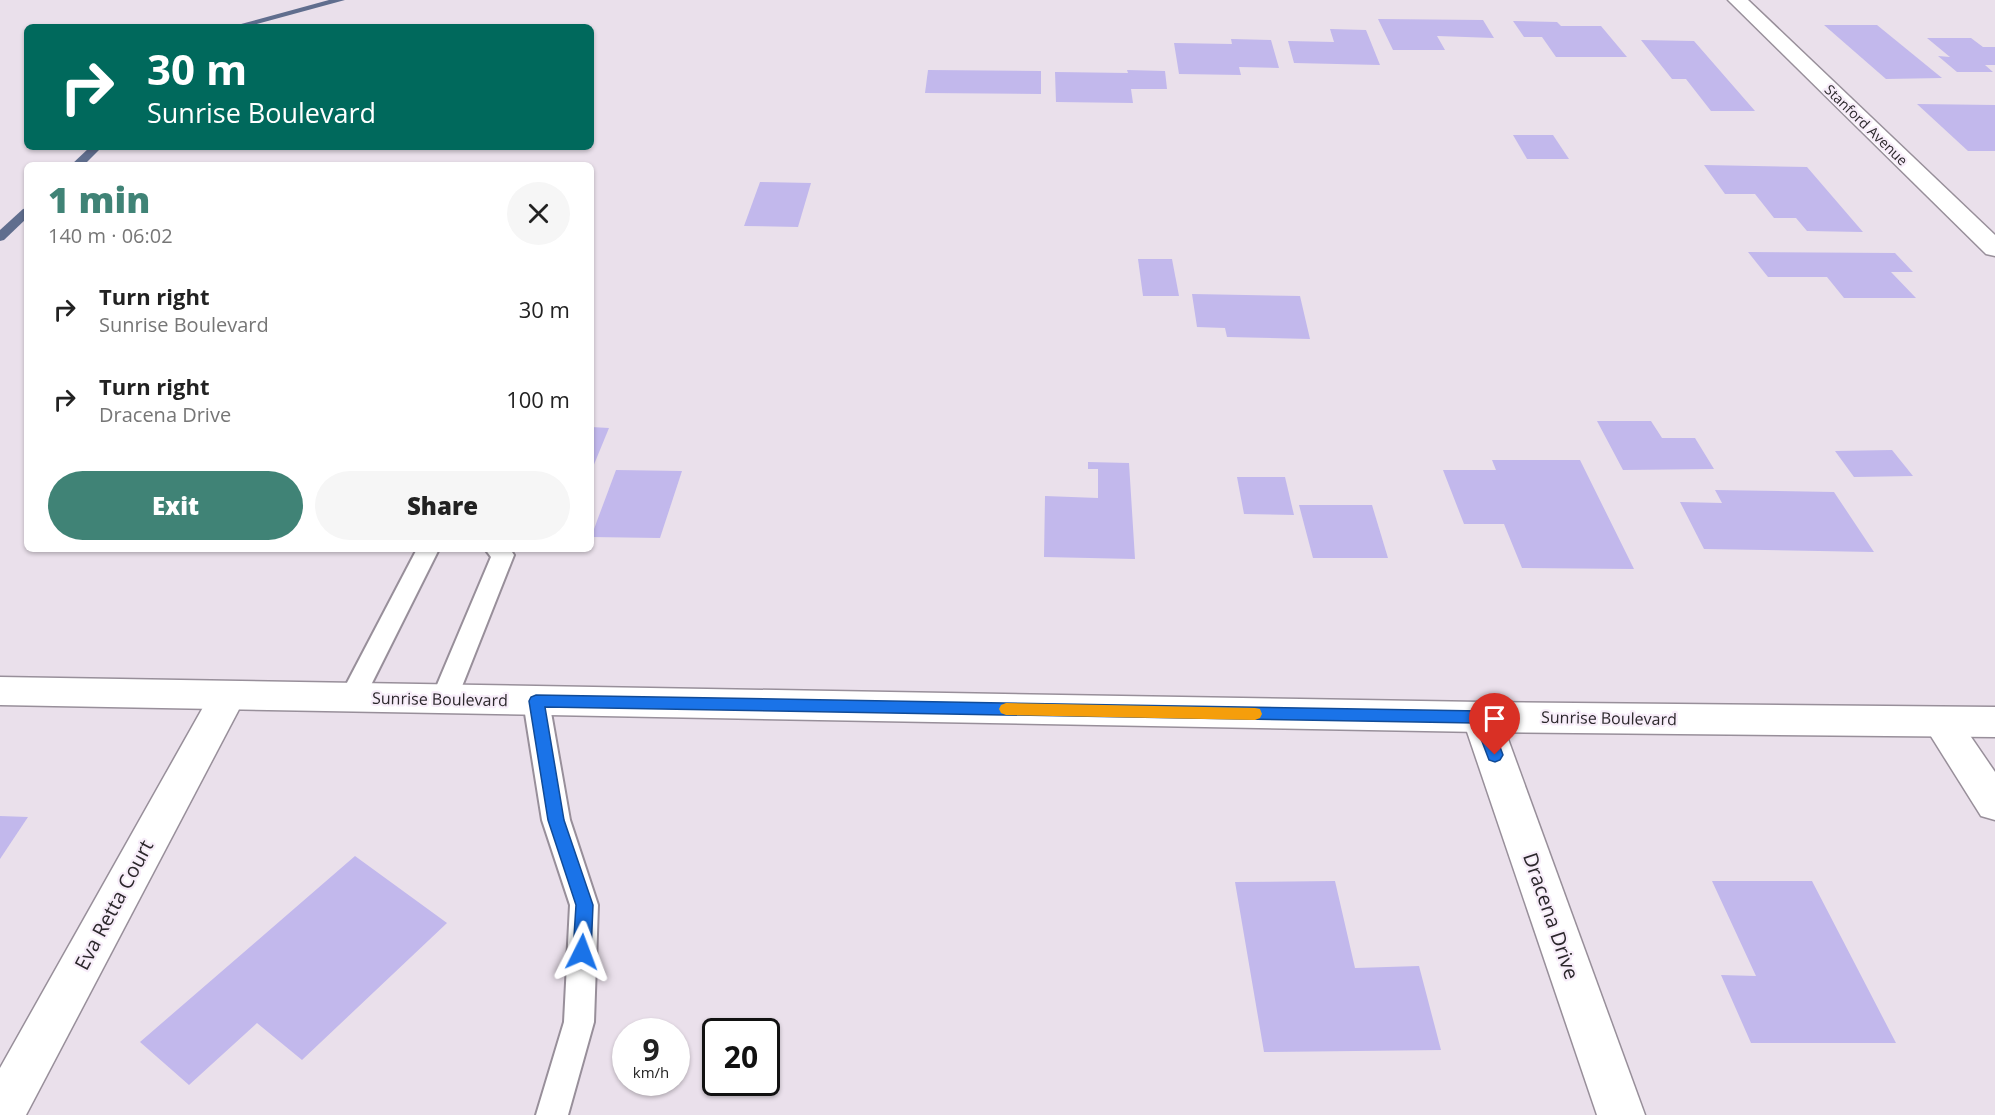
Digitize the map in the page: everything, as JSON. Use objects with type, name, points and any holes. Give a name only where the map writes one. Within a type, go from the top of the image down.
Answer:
[{"type":"main road","name":"Stanford Avenue","points":[[1737,0],[1995,249]]},
{"type":"main road","name":"Sunrise Boulevard","points":[[0,691],[1481,717],[1995,722]]},
{"type":"main road","name":"Eva Retta Court","points":[[0,1115],[228,696]]},
{"type":"main road","name":"Dracena Drive","points":[[1481,717],[1621,1115]]},
{"type":"main road","points":[[1941,722],[1995,804]]},
{"type":"lane","points":[[352,698],[426,552]]},
{"type":"lane","points":[[444,699],[503,555],[500,552]]},
{"type":"lane","points":[[536,701],[556,820],[584,905],[579,1022],[552,1115]]},
{"type":"building","points":[[1378,19],[1483,20],[1494,38],[1437,36],[1445,50],[1393,50]]},
{"type":"building","points":[[1513,21],[1557,22],[1561,26],[1601,26],[1627,57],[1556,57],[1542,37],[1524,37]]},
{"type":"building","points":[[1824,25],[1877,25],[1942,78],[1886,79]]},
{"type":"building","points":[[1330,29],[1366,30],[1380,65],[1294,63],[1288,41],[1334,42]]},
{"type":"building","points":[[1927,38],[1971,38],[1983,47],[1995,47],[1995,65],[1985,65],[1993,72],[1957,72],[1938,56],[1950,57]]},
{"type":"building","points":[[1231,39],[1271,40],[1279,68],[1239,67],[1241,75],[1179,74],[1174,43],[1232,44]]},
{"type":"building","points":[[1641,40],[1694,41],[1755,111],[1711,111],[1686,79],[1672,79]]},
{"type":"building","points":[[928,70],[1041,71],[1041,94],[925,93]]},
{"type":"building","points":[[1127,70],[1165,71],[1167,89],[1131,89],[1133,103],[1056,102],[1055,72],[1128,73]]},
{"type":"building","points":[[1917,104],[1995,105],[1995,151],[1968,151]]},
{"type":"building","points":[[1513,135],[1553,135],[1569,159],[1527,159]]},
{"type":"building","points":[[1704,165],[1807,167],[1863,232],[1807,231],[1796,218],[1774,218],[1755,194],[1725,194]]},
{"type":"building","points":[[760,182],[811,183],[798,227],[744,226]]},
{"type":"building","points":[[1748,252],[1895,253],[1913,272],[1891,272],[1916,298],[1844,298],[1827,277],[1768,277]]},
{"type":"building","points":[[1138,259],[1172,259],[1179,296],[1143,296]]},
{"type":"building","points":[[1192,294],[1300,296],[1310,339],[1227,337],[1225,328],[1197,327]]},
{"type":"building","points":[[1597,421],[1651,421],[1662,438],[1695,438],[1714,469],[1623,470]]},
{"type":"building","points":[[594,427],[609,428],[594,465]]},
{"type":"building","points":[[1892,450],[1913,476],[1854,477],[1835,451]]},
{"type":"building","points":[[1492,460],[1580,460],[1634,569],[1522,568],[1504,524],[1464,524],[1443,470],[1496,470]]},
{"type":"building","points":[[1088,462],[1129,463],[1135,559],[1044,557],[1045,496],[1098,498],[1098,469],[1088,469]]},
{"type":"building","points":[[616,470],[682,471],[660,538],[594,537],[594,529]]},
{"type":"building","points":[[1237,477],[1285,477],[1294,515],[1244,514]]},
{"type":"building","points":[[1715,490],[1834,492],[1874,552],[1704,549],[1680,502],[1722,503]]},
{"type":"building","points":[[1299,505],[1372,505],[1388,558],[1313,558]]},
{"type":"building","points":[[0,816],[28,817],[0,859]]},
{"type":"building","points":[[355,856],[447,923],[302,1060],[257,1023],[189,1085],[140,1042]]},
{"type":"building","points":[[1335,881],[1355,968],[1419,966],[1441,1050],[1264,1052],[1235,882]]},
{"type":"building","points":[[1712,881],[1812,881],[1896,1043],[1751,1043],[1721,975],[1756,976]]},
{"type":"waterway","points":[[247,24],[340,0]]},
{"type":"waterway","points":[[80,162],[93,150]]},
{"type":"waterway","points":[[0,237],[24,215]]},
{"type":"slow traffic","points":[[1006,709],[1255,714]]},
{"type":"route","points":[[582,952],[584,905],[556,820],[536,701],[1481,717],[1495,755]]}]
